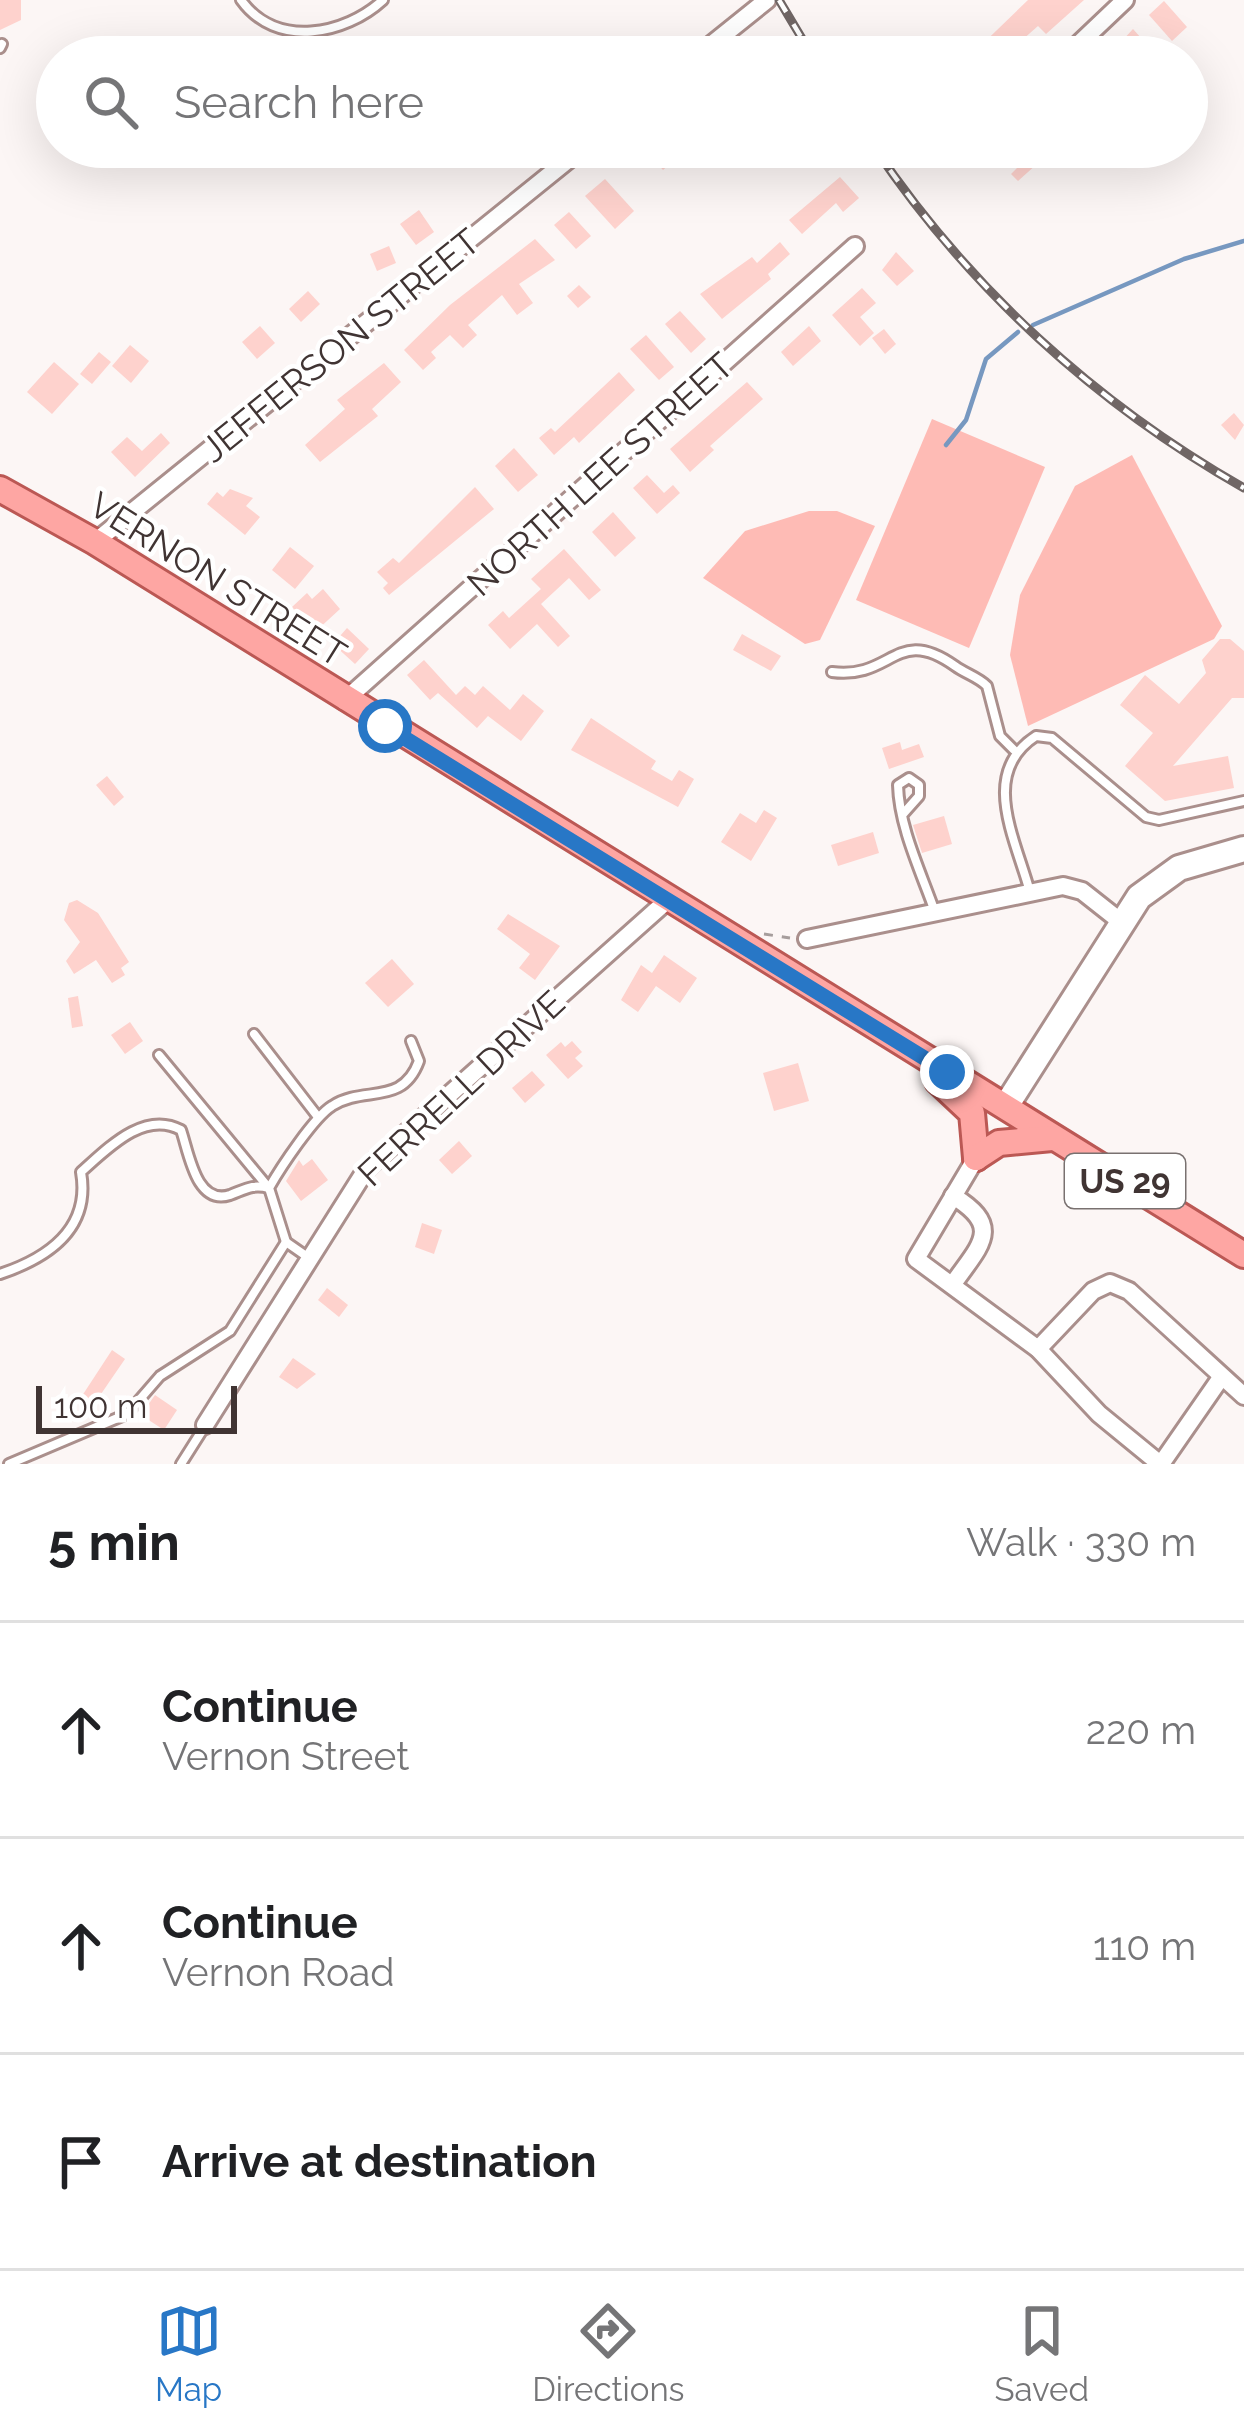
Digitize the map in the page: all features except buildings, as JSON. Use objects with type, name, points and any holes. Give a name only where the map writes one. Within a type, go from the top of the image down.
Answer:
[{"type":"main road","name":"VERNON STREET","points":[[0,489],[95,542],[887,1035]]},
{"type":"main road","name":"US 29","points":[[887,1035],[1244,1255]]},
{"type":"main road","points":[[887,1035],[972,1112],[976,1158],[1011,1140],[1058,1138]]},
{"type":"street","points":[[1087,36],[1126,0]]},
{"type":"street","points":[[722,36],[762,4]]},
{"type":"street","name":"JEFFERSON STREET","points":[[95,542],[558,168]]},
{"type":"street","name":"NORTH LEE STREET","points":[[344,701],[855,246]]},
{"type":"street","points":[[1006,1106],[1139,897],[1179,868],[1244,849]]},
{"type":"street","points":[[807,939],[1064,886],[1082,891],[1120,921]]},
{"type":"street","name":"FERRELL DRIVE","points":[[205,1425],[350,1193],[388,1146],[670,898]]},
{"type":"street","points":[[976,1158],[916,1259],[1038,1349],[1100,1414],[1160,1464],[1220,1379]]},
{"type":"street","points":[[952,1284],[983,1240],[985,1224],[975,1209],[953,1196]]},
{"type":"street","points":[[1038,1349],[1093,1291],[1110,1283],[1129,1291],[1220,1379],[1244,1396]]},
{"type":"lane","points":[[242,0],[249,11],[296,33],[357,22],[383,0]]},
{"type":"lane","points":[[832,673],[865,673],[906,650],[931,651],[987,686],[1000,736],[1015,750]]},
{"type":"lane","points":[[1030,893],[1005,801],[1005,767],[1015,750],[1036,736],[1052,738],[1146,817],[1159,820],[1244,801]]},
{"type":"lane","points":[[903,814],[935,914]]},
{"type":"lane","points":[[254,1034],[317,1117]]},
{"type":"lane","points":[[269,1188],[317,1117],[346,1098],[376,1098],[413,1078],[419,1061],[411,1041]]},
{"type":"lane","points":[[159,1054],[269,1188],[286,1242],[309,1258]]},
{"type":"lane","points":[[0,1274],[52,1252],[66,1238],[84,1186],[81,1172],[146,1125],[162,1122],[182,1130],[199,1183],[212,1194],[221,1197],[254,1184],[269,1188]]},
{"type":"lane","points":[[9,1464],[128,1414],[160,1376],[230,1331],[286,1242]]},
{"type":"lane","points":[[181,1464],[205,1425]]},
{"type":"shaded area","points":[[932,419],[1045,467],[969,648],[856,600]]},
{"type":"shaded area","points":[[1132,455],[1222,626],[1214,639],[1028,726],[1010,655],[1020,595],[1075,486]]},
{"type":"shaded area","points":[[809,511],[837,511],[875,526],[820,640],[805,644],[703,578],[745,531]]},
{"type":"waterway","points":[[1033,325],[1184,259],[1244,241]]},
{"type":"waterway","points":[[946,445],[966,420],[986,359],[1018,332]]},
{"type":"railway","points":[[779,0],[800,36]]},
{"type":"railway","points":[[889,168],[951,248],[1039,339],[1137,419],[1244,488]]},
{"type":"route","points":[[385,726],[947,1072]]}]
